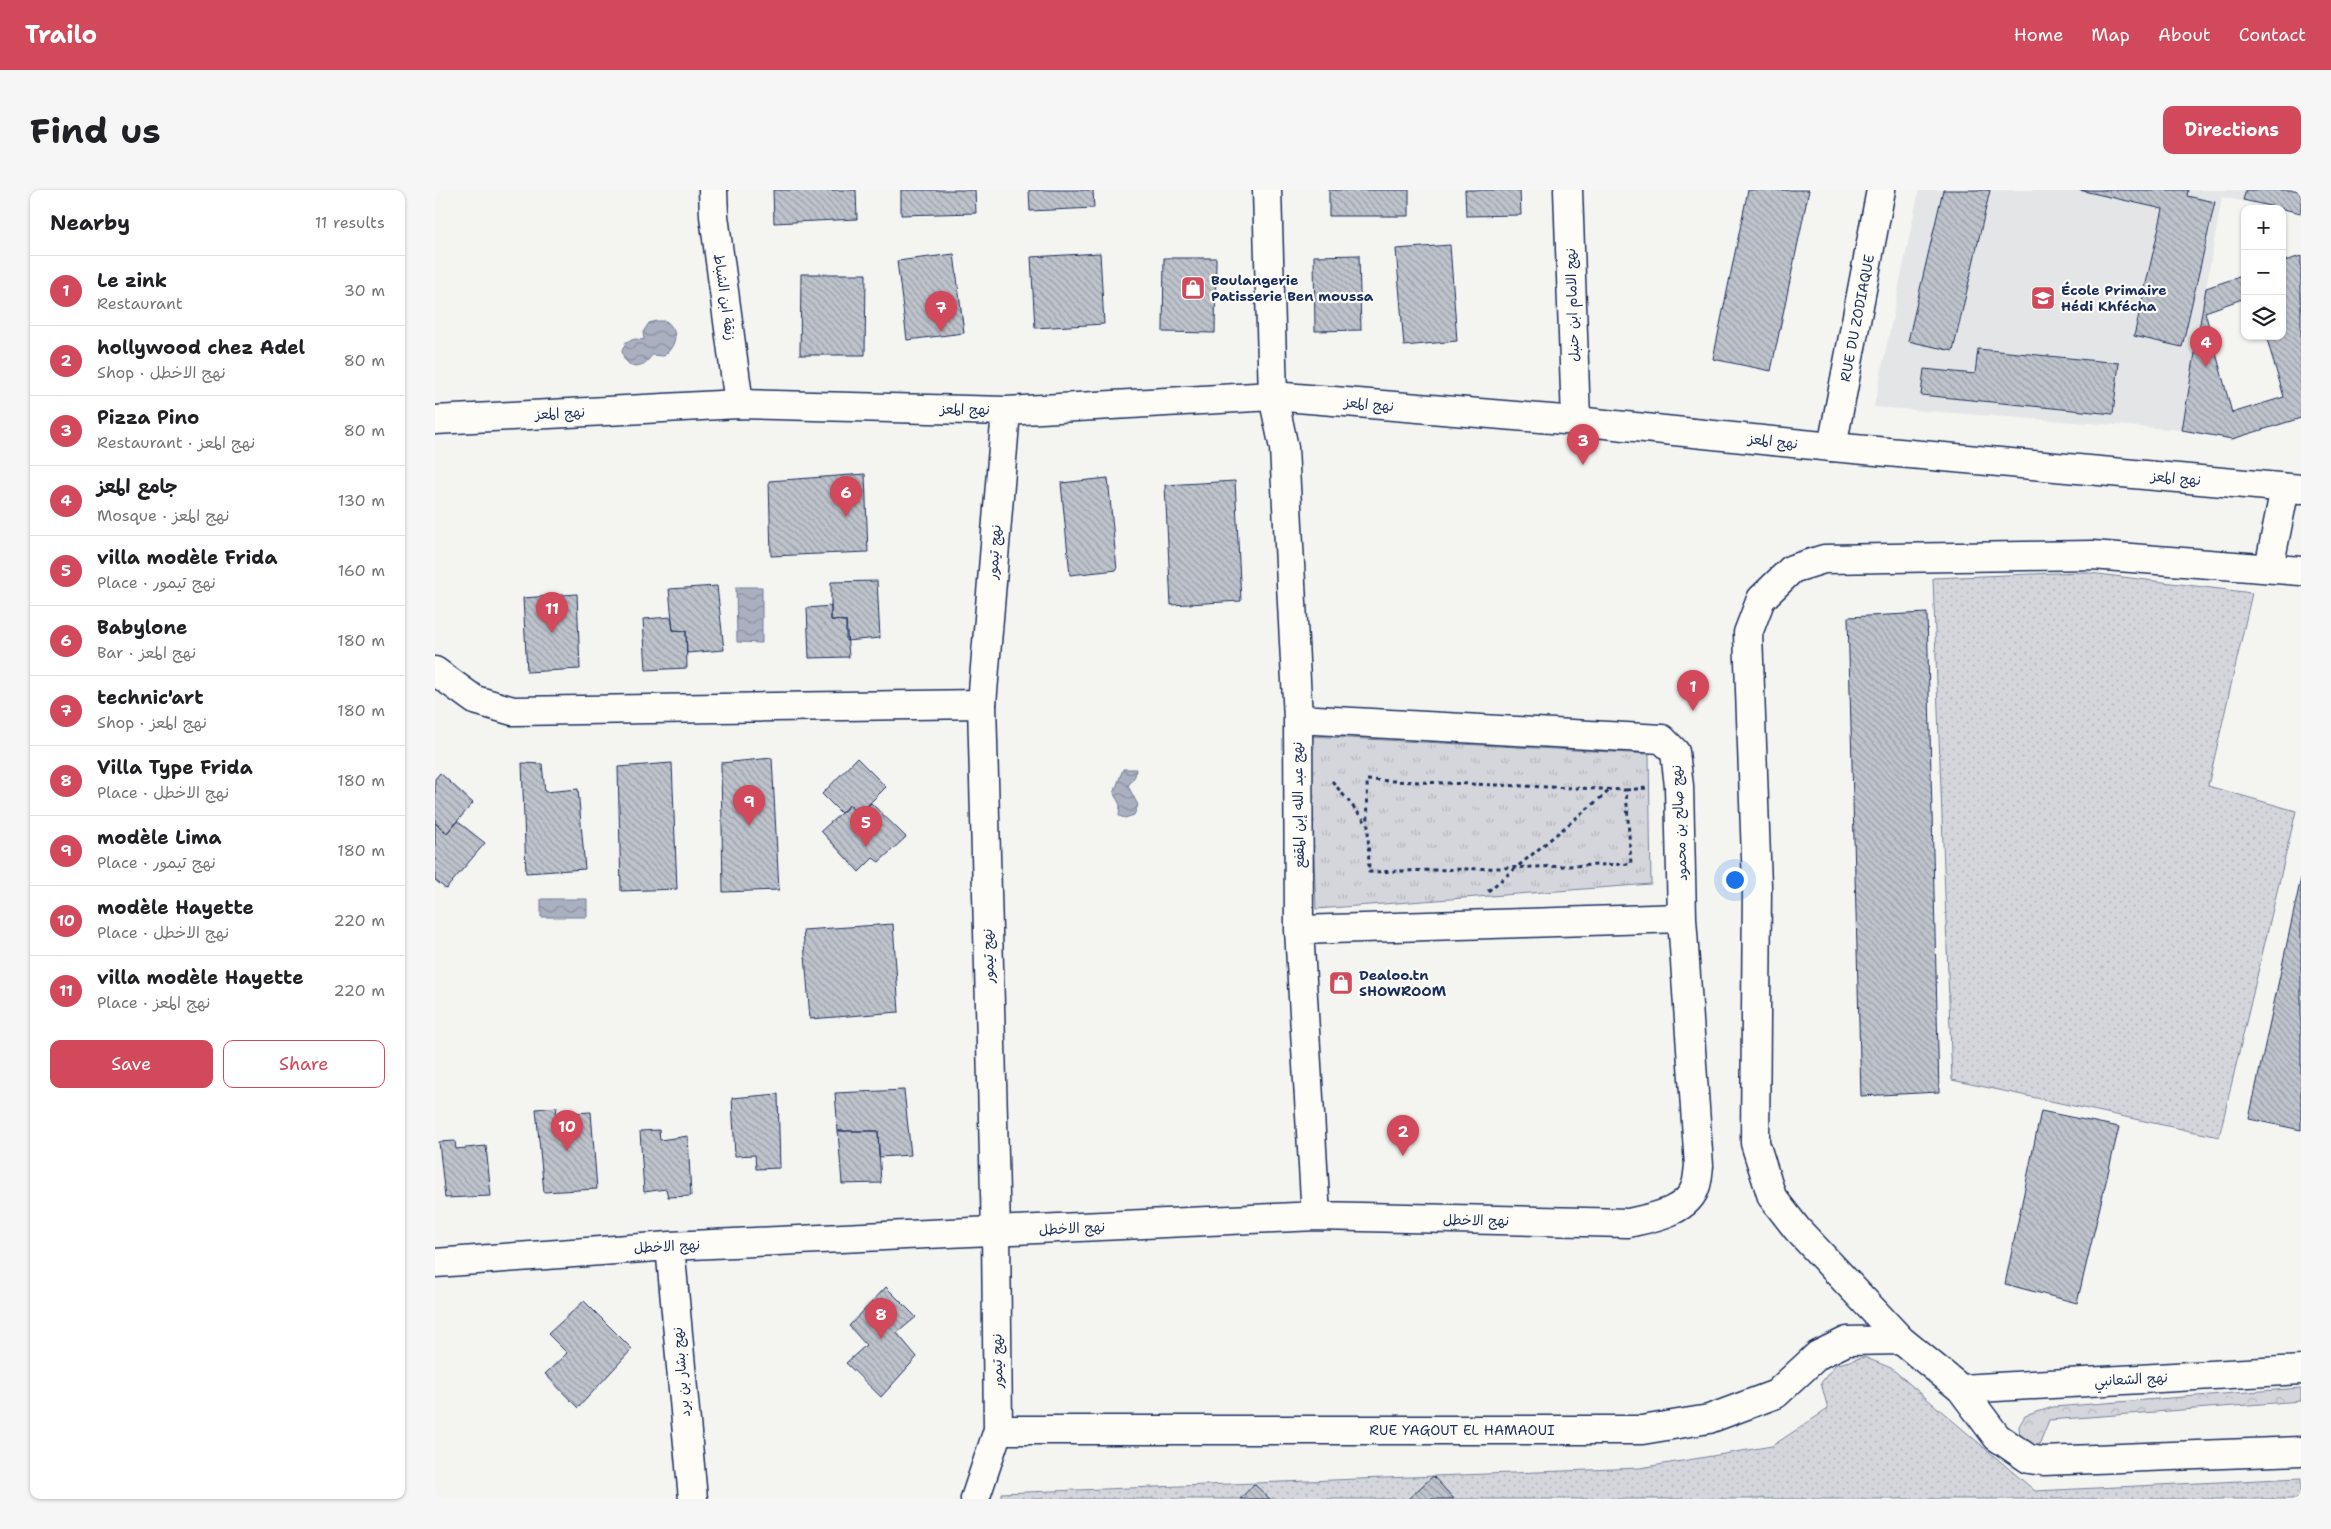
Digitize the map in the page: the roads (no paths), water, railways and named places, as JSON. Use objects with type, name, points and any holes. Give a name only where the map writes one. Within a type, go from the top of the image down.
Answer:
[{"type":"street","name":"زنقة ابن الشباط","points":[[713,190],[714,216],[739,404]]},
{"type":"street","name":"نهج عبد الله إبن المقفع","points":[[1267,190],[1273,396],[1284,448],[1298,719],[1299,930],[1316,1216]]},
{"type":"street","name":"نهج الامام ابن حنبل","points":[[1568,190],[1576,421]]},
{"type":"street","name":"RUE DU ZODIAQUE","points":[[1832,447],[1881,190]]},
{"type":"street","name":"نهج المعز","points":[[435,420],[739,404],[1006,410],[1273,396],[1576,421],[1832,447],[2293,489]]},
{"type":"street","name":"نهج تيمور","points":[[975,1499],[998,1430],[996,1232],[983,704],[1006,410]]},
{"type":"street","points":[[2269,568],[2293,489]]},
{"type":"street","points":[[2301,571],[2092,555],[1824,559],[1793,569],[1761,599],[1747,633],[1757,886],[1755,1143],[1772,1198],[1797,1229],[1901,1340],[1961,1389],[1997,1437],[2029,1459],[2043,1461],[2301,1451]]},
{"type":"street","points":[[435,671],[475,700],[513,711],[983,704]]},
{"type":"street","name":"نهج صالح بن محمود","points":[[1298,719],[1662,739],[1675,752],[1679,786],[1682,918],[1699,1166],[1696,1186]]},
{"type":"street","points":[[1299,930],[1682,918]]},
{"type":"street","name":"نهج الاخطل","points":[[435,1263],[669,1246],[1316,1216],[1628,1223],[1661,1216],[1688,1201],[1696,1186]]},
{"type":"street","name":"نهج بشار بن برد","points":[[669,1246],[693,1499]]},
{"type":"street","name":"RUE YAGOUT EL HAMAOUI","points":[[998,1430],[1642,1430],[1709,1419],[1776,1394],[1818,1355],[1847,1341],[1901,1340]]},
{"type":"street","name":"نهج الشعانبي","points":[[1961,1389],[2301,1370]]},
{"type":"water","points":[[666,321],[670,325],[675,334],[674,343],[664,356],[652,355],[643,364],[631,366],[624,359],[622,351],[626,342],[635,339],[644,340],[643,332],[649,323]]},
{"type":"water","points":[[736,587],[762,587],[762,643],[737,642]]},
{"type":"water","points":[[1123,769],[1136,769],[1135,776],[1128,786],[1138,805],[1134,815],[1125,818],[1119,816],[1120,805],[1114,793]]},
{"type":"water","points":[[541,899],[587,899],[587,917],[541,917]]},
{"type":"place","name":"Boulangerie Patisserie Ben moussa","points":[[1193,288]]},
{"type":"place","name":"École Primaire Hédi Khfécha","points":[[2043,298]]},
{"type":"place","name":"technic'art","points":[[941,332]]},
{"type":"place","name":"جامع المعز","points":[[2206,367]]},
{"type":"place","name":"Pizza Pino","points":[[1583,465]]},
{"type":"place","name":"Babylone","points":[[846,517]]},
{"type":"place","name":"villa modèle Hayette","points":[[552,633]]},
{"type":"place","name":"Le zink","points":[[1693,711]]},
{"type":"place","name":"modèle Lima","points":[[749,826]]},
{"type":"place","name":"villa modèle Frida","points":[[866,847]]},
{"type":"place","name":"Dealoo.tn SHOWROOM","points":[[1341,983]]},
{"type":"place","name":"modèle Hayette","points":[[567,1151]]},
{"type":"place","name":"hollywood chez Adel","points":[[1403,1156]]},
{"type":"place","name":"Villa Type Frida","points":[[881,1339]]}]
